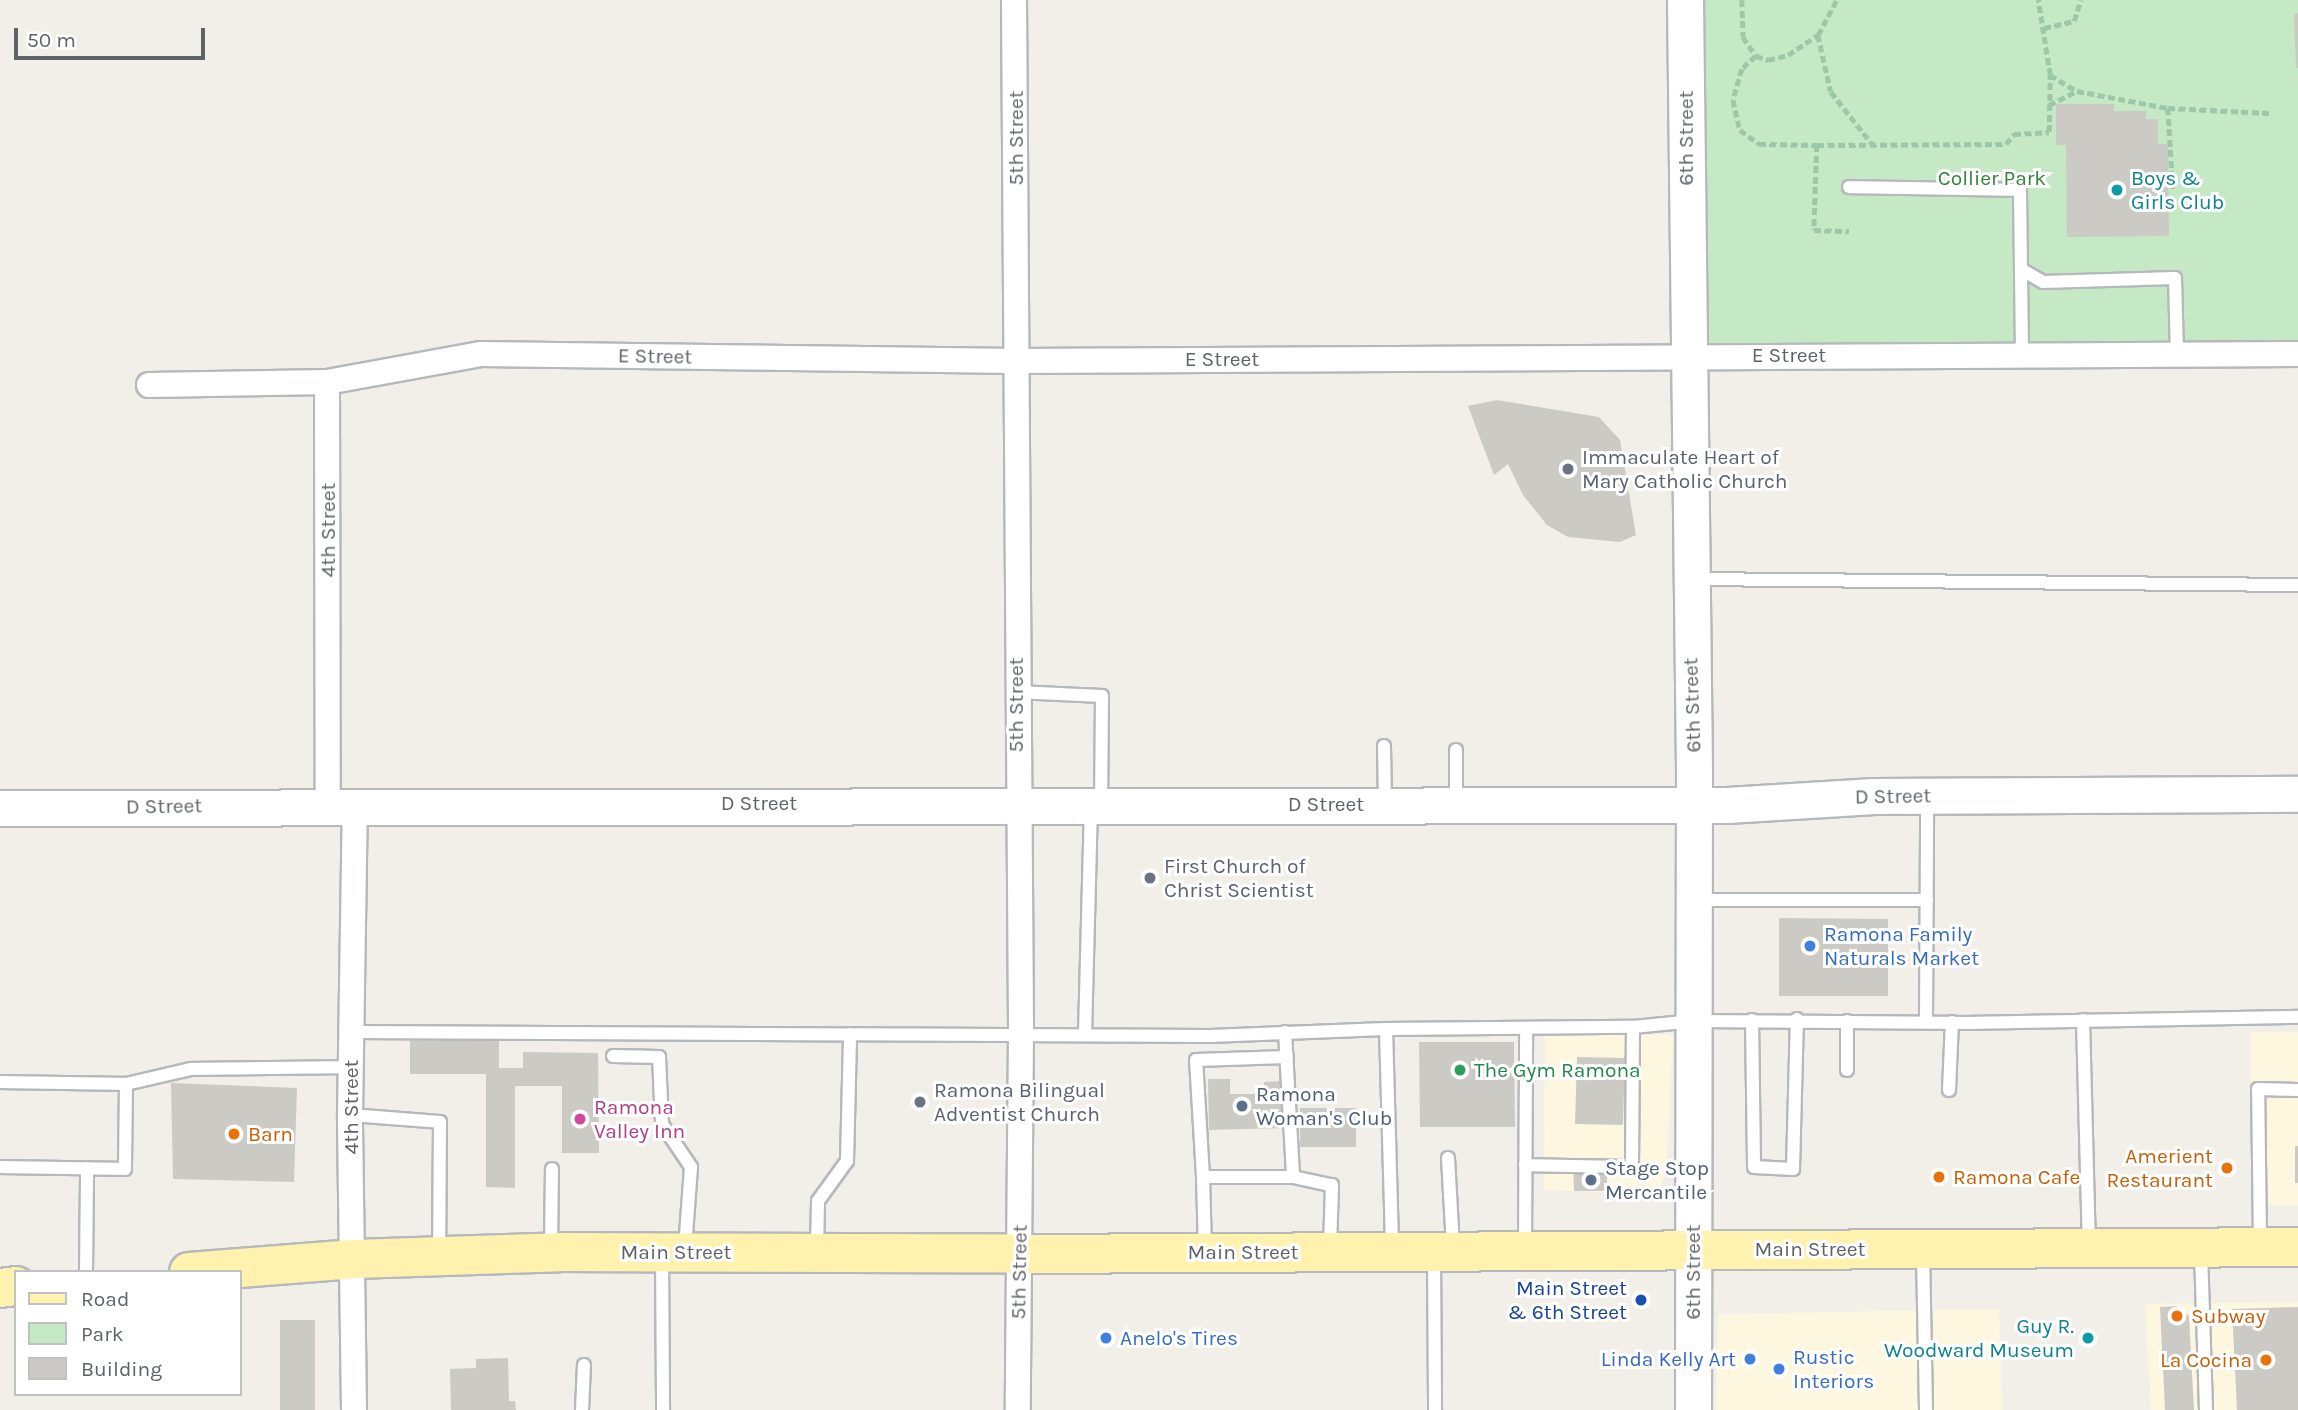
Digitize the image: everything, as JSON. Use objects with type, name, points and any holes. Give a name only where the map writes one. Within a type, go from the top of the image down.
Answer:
[{"type":"main road","name":"Main Street","points":[[214,1270],[354,1259],[551,1252],[1020,1254],[2298,1247]]},
{"type":"street","name":"5th Street","points":[[1014,0],[1016,692],[1021,1033],[1017,1410]]},
{"type":"street","name":"6th Street","points":[[1685,0],[1689,579],[1694,804],[1693,1410]]},
{"type":"street","name":"E Street","points":[[149,385],[327,382],[481,355],[1016,361],[2298,354]]},
{"type":"street","name":"4th Street","points":[[327,382],[351,1032],[354,1410]]},
{"type":"street","name":"D Street","points":[[0,808],[342,804],[1694,804],[1927,795],[2298,793]]},
{"type":"lane","points":[[1849,187],[2020,190],[2024,271],[2022,354]]},
{"type":"lane","points":[[2024,271],[2043,282],[2175,278],[2177,354]]},
{"type":"lane","points":[[1689,579],[2298,584]]},
{"type":"lane","points":[[1016,692],[1102,696],[1085,1034]]},
{"type":"lane","points":[[1384,746],[1385,804]]},
{"type":"lane","points":[[1456,750],[1456,804]]},
{"type":"lane","points":[[1926,1022],[1927,795]]},
{"type":"lane","points":[[1694,900],[1927,900]]},
{"type":"lane","points":[[351,1032],[1085,1034],[1633,1027],[1694,1021],[1797,1019],[1952,1022],[2298,1017]]},
{"type":"lane","points":[[1752,1020],[1754,1167],[1793,1170],[1797,1019]]},
{"type":"lane","points":[[2083,1020],[2089,1248]]},
{"type":"lane","points":[[1847,1021],[1847,1070]]},
{"type":"lane","points":[[1948,1090],[1952,1022]]},
{"type":"lane","points":[[1525,1165],[1632,1167],[1633,1027]]},
{"type":"lane","points":[[1525,1251],[1526,1028]]},
{"type":"lane","points":[[1386,1029],[1392,1252]]},
{"type":"lane","points":[[1285,1032],[1293,1177]]},
{"type":"lane","points":[[817,1254],[818,1201],[847,1161],[850,1034]]},
{"type":"lane","points":[[614,1056],[659,1057],[662,1124],[691,1167],[673,1252],[663,1410]]},
{"type":"lane","points":[[1205,1253],[1196,1060],[1287,1057]]},
{"type":"lane","points":[[0,1082],[127,1084],[191,1069],[350,1067]]},
{"type":"lane","points":[[0,1167],[125,1169],[127,1084]]},
{"type":"lane","points":[[2260,1247],[2258,1089],[2298,1090]]},
{"type":"lane","points":[[350,1115],[440,1122],[439,1255]]},
{"type":"lane","points":[[1435,1410],[1448,1158]]},
{"type":"lane","points":[[86,1270],[88,1168]]},
{"type":"lane","points":[[551,1252],[552,1169]]},
{"type":"lane","points":[[1203,1177],[1293,1177],[1332,1185],[1330,1252]]},
{"type":"lane","points":[[2200,1247],[2206,1410]]},
{"type":"lane","points":[[1923,1249],[1926,1410]]},
{"type":"lane","points":[[582,1410],[584,1365]]},
{"type":"path","points":[[1742,0],[1743,37],[1756,55],[1768,60],[1788,55],[1818,35],[1837,0]]},
{"type":"path","points":[[1756,55],[1742,69],[1733,100],[1740,130],[1759,144],[2006,144],[2014,134],[2049,132],[2050,75],[2038,0]]},
{"type":"path","points":[[2044,29],[2074,21],[2081,0]]},
{"type":"path","points":[[1818,35],[1831,92],[1873,145]]},
{"type":"path","points":[[2050,75],[2077,91],[2168,108],[2269,113]]},
{"type":"path","points":[[2049,106],[2077,91]]},
{"type":"path","points":[[2168,108],[2173,190]]},
{"type":"path","points":[[1817,145],[1814,230],[1849,230]]},
{"type":"shaded area","points":[[2251,1032],[2298,1032],[2298,1205],[2251,1205]]},
{"type":"shaded area","points":[[1545,1033],[1673,1035],[1666,1175],[1658,1189],[1646,1194],[1544,1190]]},
{"type":"shaded area","points":[[2298,1302],[2298,1410],[2151,1410],[2145,1304]]},
{"type":"shaded area","points":[[1999,1309],[2002,1410],[1716,1410],[1718,1314]]},
{"type":"green space","name":"Collier Park","points":[[1686,0],[2298,0],[2298,352],[1688,355]]},
{"type":"building","points":[[2298,13],[2298,68],[2296,68],[2294,14]]},
{"type":"building","name":"Boys & Girls Club","points":[[2056,104],[2114,104],[2114,111],[2146,111],[2146,119],[2158,119],[2158,144],[2168,144],[2169,236],[2067,237],[2066,145],[2056,145]]},
{"type":"building","name":"Immaculate Heart of Mary Catholic Church","points":[[1497,400],[1599,417],[1620,440],[1636,535],[1620,542],[1568,537],[1547,525],[1523,495],[1508,464],[1494,475],[1468,406]]},
{"type":"building","points":[[1779,918],[1888,919],[1888,996],[1779,996]]},
{"type":"building","name":"Ramona Valley Inn","points":[[410,1041],[499,1041],[499,1068],[523,1068],[523,1052],[598,1053],[599,1153],[562,1153],[562,1086],[515,1086],[515,1188],[486,1187],[486,1074],[410,1074]]},
{"type":"building","points":[[1419,1042],[1514,1042],[1515,1127],[1420,1127]]},
{"type":"building","points":[[1577,1057],[1625,1058],[1623,1125],[1575,1124]]},
{"type":"building","points":[[1208,1079],[1230,1079],[1230,1094],[1264,1094],[1264,1082],[1284,1081],[1285,1128],[1209,1130]]},
{"type":"building","name":"Barn","points":[[171,1083],[297,1088],[294,1182],[173,1179]]},
{"type":"building","points":[[1300,1108],[1356,1108],[1356,1147],[1300,1147]]},
{"type":"building","points":[[2295,1146],[2298,1146],[2298,1183],[2295,1183]]},
{"type":"building","points":[[1573,1161],[1607,1161],[1607,1191],[1574,1191]]},
{"type":"building","points":[[2177,1306],[2189,1316],[2194,1410],[2165,1410],[2160,1307]]},
{"type":"building","name":"La Cocina","points":[[2298,1307],[2298,1410],[2237,1410],[2232,1309]]},
{"type":"building","points":[[280,1320],[315,1320],[315,1410],[280,1410]]},
{"type":"building","points":[[508,1358],[509,1401],[515,1401],[516,1410],[451,1410],[450,1369],[476,1368],[476,1359]]},
{"type":"place","name":"Boys & Girls Club","points":[[2117,190]]},
{"type":"place","name":"Immaculate Heart of Mary Catholic Church","points":[[1568,469]]},
{"type":"place","name":"First Church of Christ Scientist","points":[[1150,878]]},
{"type":"place","name":"Ramona Family Naturals Market","points":[[1810,946]]},
{"type":"place","name":"The Gym Ramona","points":[[1460,1070]]},
{"type":"place","name":"Ramona Bilingual Adventist Church","points":[[920,1102]]},
{"type":"place","name":"Ramona Woman's Club","points":[[1242,1106]]},
{"type":"place","name":"Ramona Valley Inn","points":[[580,1119]]},
{"type":"place","name":"Barn","points":[[234,1134]]},
{"type":"place","name":"Amerient Restaurant","points":[[2227,1168]]},
{"type":"place","name":"Ramona Cafe","points":[[1939,1177]]},
{"type":"place","name":"Stage Stop Mercantile","points":[[1591,1180]]},
{"type":"place","name":"Main Street & 6th Street","points":[[1641,1300]]},
{"type":"place","name":"Subway","points":[[2177,1316]]},
{"type":"place","name":"Anelo's Tires","points":[[1106,1338]]},
{"type":"place","name":"Guy R. Woodward Museum","points":[[2088,1338]]},
{"type":"place","name":"Linda Kelly Art","points":[[1750,1359]]},
{"type":"place","name":"La Cocina","points":[[2266,1360]]},
{"type":"place","name":"Rustic Interiors","points":[[1779,1369]]}]
